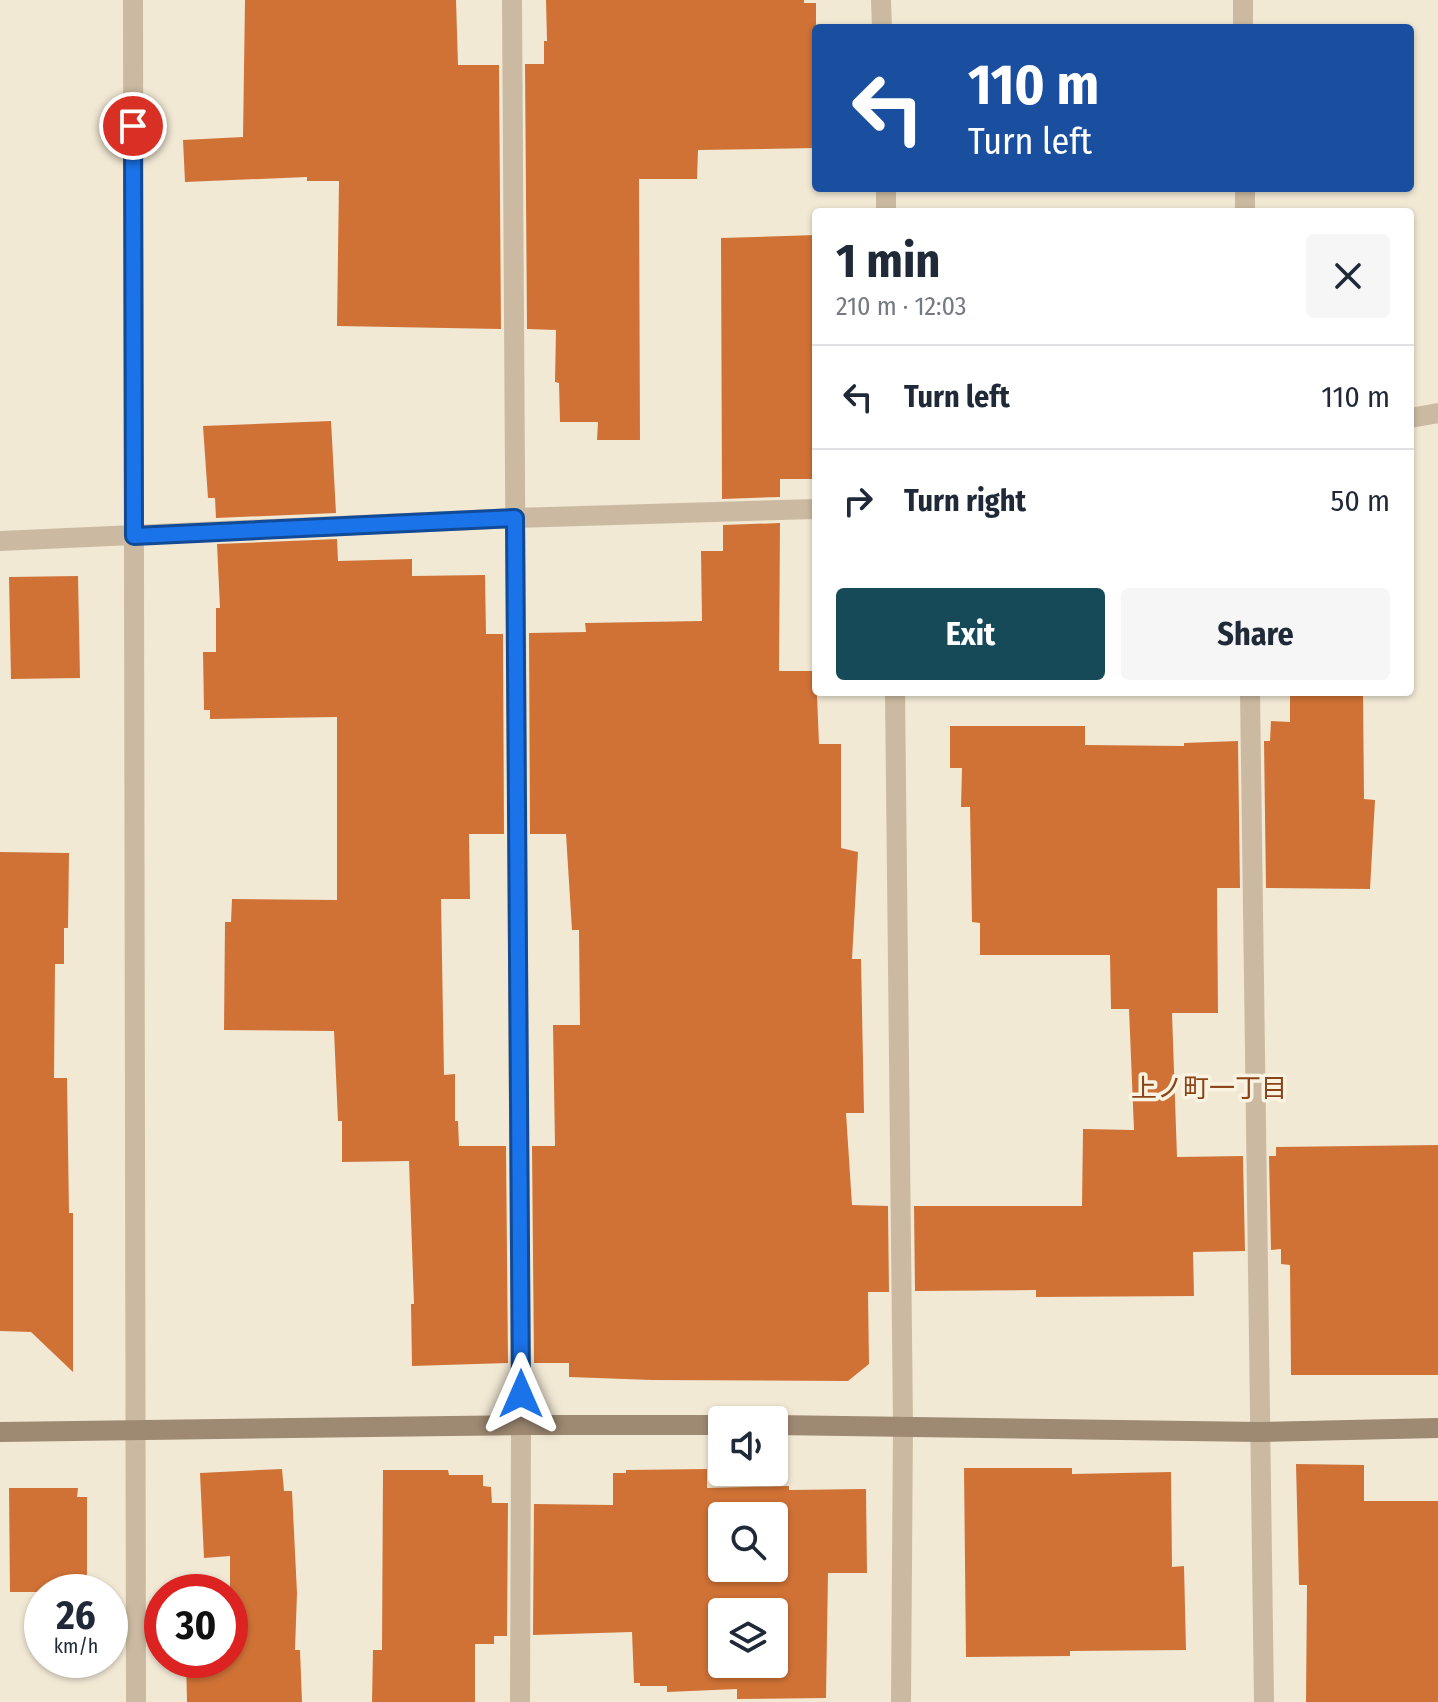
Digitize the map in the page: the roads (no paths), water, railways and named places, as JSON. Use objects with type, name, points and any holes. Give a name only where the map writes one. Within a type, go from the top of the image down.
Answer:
[{"type":"street","points":[[133,0],[136,1702]]},
{"type":"street","points":[[512,0],[520,1702]]},
{"type":"street","points":[[881,0],[882,24]]},
{"type":"street","points":[[1243,0],[1243,24]]},
{"type":"street","points":[[1414,417],[1438,413]]},
{"type":"street","points":[[0,541],[515,518],[812,509]]},
{"type":"street","points":[[895,696],[903,1425],[901,1702]]},
{"type":"street","points":[[1250,696],[1264,1702]]},
{"type":"street","points":[[0,1432],[708,1425]]},
{"type":"street","points":[[788,1425],[1260,1432],[1438,1428]]},
{"type":"district","name":"上ノ町一丁目","points":[[1209,1088]]}]
